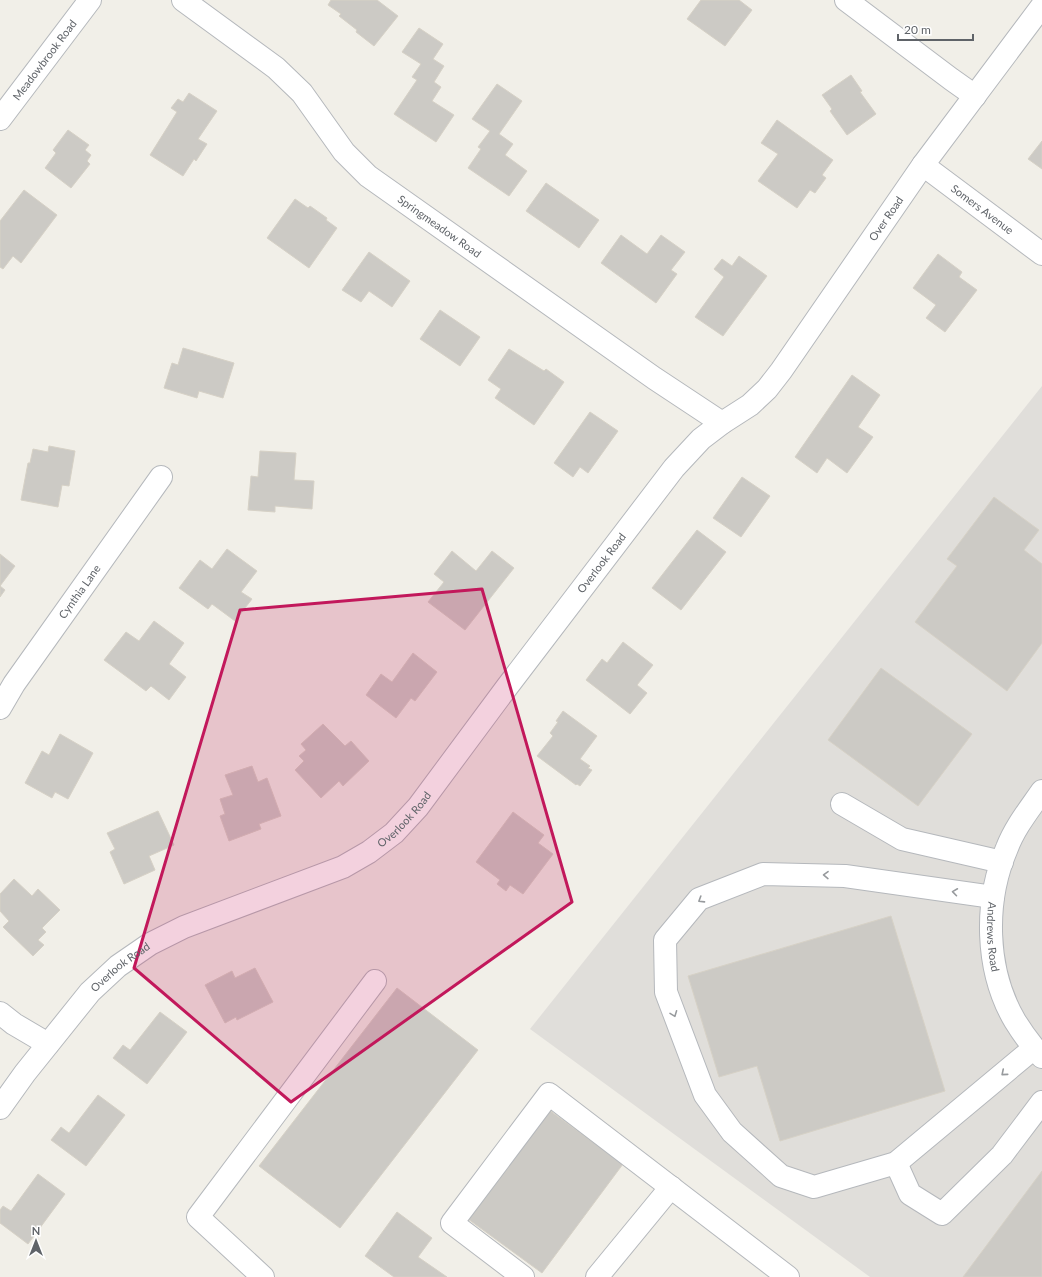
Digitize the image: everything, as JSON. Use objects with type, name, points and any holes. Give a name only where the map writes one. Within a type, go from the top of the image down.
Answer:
[{"type":"street","name":"Meadowbrook Road","points":[[0,119],[90,0]]},
{"type":"street","name":"Springmeadow Road","points":[[183,0],[276,68],[302,93],[344,152],[368,176],[654,378],[722,423]]},
{"type":"street","points":[[846,0],[951,80],[975,96]]},
{"type":"street","name":"Over Road","points":[[722,423],[750,405],[767,389],[781,371],[923,165],[1042,6]]},
{"type":"street","name":"Somers Avenue","points":[[923,165],[1042,254]]},
{"type":"street","name":"Overlook Road","points":[[0,1108],[48,1044],[90,992],[118,966],[150,944],[184,927],[343,867],[369,852],[394,833],[418,807],[507,687],[674,468],[701,439],[722,423]]},
{"type":"street","name":"Cynthia Lane","points":[[0,708],[14,684],[162,477]]},
{"type":"street","name":"Andrews Road","points":[[1038,1053],[1014,1020],[1003,995],[992,955],[990,928],[994,887],[1006,848],[1019,824],[1042,791]]},
{"type":"street","points":[[842,804],[902,839],[1002,862]]},
{"type":"street","points":[[993,897],[845,876],[763,874],[699,900],[665,940],[666,992],[705,1095],[732,1132],[781,1176],[814,1187],[896,1163],[1038,1053]]},
{"type":"street","points":[[263,1277],[198,1217],[375,981]]},
{"type":"street","points":[[0,1014],[48,1044]]},
{"type":"street","points":[[523,1277],[452,1223],[549,1094],[788,1277]]},
{"type":"street","points":[[896,1163],[910,1194],[942,1214],[1002,1155],[1042,1102]]},
{"type":"street","points":[[597,1277],[671,1187]]},
{"type":"highlighted area","points":[[482,589],[572,902],[291,1102],[134,968],[240,610]]},
{"type":"shaded area","points":[[1042,386],[1042,1277],[870,1277],[530,1029]]},
{"type":"building","points":[[331,0],[377,0],[398,16],[374,46],[339,16],[341,14],[328,5]]},
{"type":"building","points":[[701,0],[739,0],[752,10],[725,46],[687,19]]},
{"type":"building","points":[[419,28],[443,44],[433,59],[444,66],[434,82],[441,87],[432,101],[454,115],[436,142],[394,114],[417,80],[412,77],[421,64],[402,52]]},
{"type":"building","points":[[851,75],[862,91],[860,92],[876,114],[847,135],[830,111],[832,109],[822,95]]},
{"type":"building","points":[[497,84],[522,101],[499,134],[513,144],[505,155],[527,171],[509,196],[468,168],[481,149],[478,147],[490,131],[472,119]]},
{"type":"building","points":[[189,93],[217,111],[198,139],[207,144],[196,161],[194,159],[183,176],[150,155],[177,112],[171,108],[178,99],[183,102]]},
{"type":"building","points":[[777,120],[833,160],[822,175],[826,178],[815,193],[810,190],[797,208],[758,181],[778,154],[761,143]]},
{"type":"building","points":[[68,130],[89,145],[85,150],[91,155],[87,161],[90,164],[71,188],[45,168],[56,153],[53,150]]},
{"type":"building","points":[[1042,141],[1042,169],[1028,159]]},
{"type":"building","points":[[546,183],[599,220],[579,248],[526,211]]},
{"type":"building","points":[[24,190],[57,215],[21,263],[13,256],[3,269],[0,267],[0,221]]},
{"type":"building","points":[[295,199],[308,208],[310,206],[327,218],[326,220],[337,228],[309,268],[267,238]]},
{"type":"building","points":[[621,235],[647,254],[661,235],[685,252],[671,270],[677,274],[656,303],[601,263]]},
{"type":"building","points":[[369,252],[410,281],[392,307],[369,291],[361,302],[342,290]]},
{"type":"building","points":[[938,254],[962,272],[959,277],[977,290],[945,332],[926,318],[936,305],[913,288]]},
{"type":"building","points":[[739,256],[767,276],[723,336],[695,317],[724,277],[714,269],[722,259],[732,266]]},
{"type":"building","points":[[440,310],[480,337],[460,366],[420,339]]},
{"type":"building","points":[[183,348],[234,363],[223,398],[199,391],[197,398],[164,388],[172,363],[178,365]]},
{"type":"building","points":[[509,349],[544,371],[546,369],[564,382],[534,425],[495,398],[501,389],[488,380]]},
{"type":"building","points":[[852,375],[880,395],[858,427],[873,437],[847,473],[827,458],[817,473],[795,457]]},
{"type":"building","points":[[590,412],[618,431],[588,473],[580,467],[573,477],[554,463]]},
{"type":"building","points":[[49,446],[75,451],[69,486],[62,485],[58,507],[21,500],[28,463],[30,463],[33,449],[48,452]]},
{"type":"building","points":[[260,451],[296,453],[294,480],[314,481],[312,509],[275,506],[275,512],[248,510],[251,476],[258,477]]},
{"type":"building","points":[[742,477],[770,496],[741,537],[713,518]]},
{"type":"building","points":[[994,497],[1039,530],[1024,550],[1042,564],[1042,643],[1007,691],[915,622],[957,566],[947,559]]},
{"type":"building","points":[[697,530],[726,552],[681,610],[652,588]]},
{"type":"building","points":[[227,549],[257,571],[241,592],[252,599],[235,621],[212,604],[208,609],[179,588],[200,560],[212,569]]},
{"type":"building","points":[[452,551],[476,571],[492,551],[514,568],[465,630],[428,602],[444,582],[434,574]]},
{"type":"building","points":[[0,554],[15,566],[0,586]]},
{"type":"building","points":[[0,586],[5,590],[0,597]]},
{"type":"building","points":[[154,621],[184,643],[169,664],[186,677],[169,700],[151,686],[146,691],[104,660],[126,632],[139,641]]},
{"type":"building","points":[[623,642],[653,665],[637,685],[647,693],[630,714],[586,680],[602,659],[607,663]]},
{"type":"building","points":[[413,653],[437,672],[415,701],[411,698],[396,718],[366,695],[381,674],[392,682]]},
{"type":"building","points":[[881,668],[972,734],[918,806],[828,740]]},
{"type":"building","points":[[563,711],[597,736],[580,759],[590,766],[588,768],[592,770],[580,786],[577,784],[576,785],[537,756],[553,736],[550,733],[558,722],[556,721]]},
{"type":"building","points":[[323,724],[345,746],[351,741],[369,761],[343,786],[339,781],[321,798],[295,770],[304,761],[299,756],[306,750],[301,744]]},
{"type":"building","points":[[60,734],[93,753],[68,799],[55,792],[52,798],[25,783],[42,751],[49,755]]},
{"type":"building","points":[[252,766],[258,782],[267,778],[281,816],[259,824],[261,829],[229,841],[220,816],[225,814],[220,799],[233,795],[225,775]]},
{"type":"building","points":[[158,811],[174,845],[149,856],[155,870],[124,884],[110,852],[115,849],[107,833]]},
{"type":"building","points":[[513,812],[544,835],[538,843],[553,854],[523,894],[510,885],[506,891],[497,884],[500,880],[476,862]]},
{"type":"building","points":[[14,879],[32,896],[38,889],[60,910],[42,928],[46,932],[38,940],[44,945],[33,956],[3,927],[9,921],[0,911],[0,894]]},
{"type":"building","points":[[891,916],[945,1091],[780,1141],[757,1066],[719,1077],[688,976]]},
{"type":"building","points":[[255,968],[273,1002],[237,1020],[236,1017],[225,1023],[205,985],[232,971],[235,978]]},
{"type":"building","points":[[397,988],[478,1050],[340,1228],[259,1166]]},
{"type":"building","points":[[160,1012],[187,1032],[147,1084],[113,1058],[123,1045],[130,1050]]},
{"type":"building","points":[[98,1095],[125,1115],[86,1166],[51,1140],[61,1127],[69,1133]]},
{"type":"building","points":[[549,1110],[623,1164],[542,1273],[468,1219]]},
{"type":"building","points":[[1042,1171],[1042,1277],[963,1277]]},
{"type":"building","points":[[38,1174],[65,1194],[28,1244],[0,1223],[0,1210],[3,1206],[11,1211]]},
{"type":"building","points":[[397,1212],[432,1238],[418,1257],[447,1277],[394,1277],[365,1256]]}]
